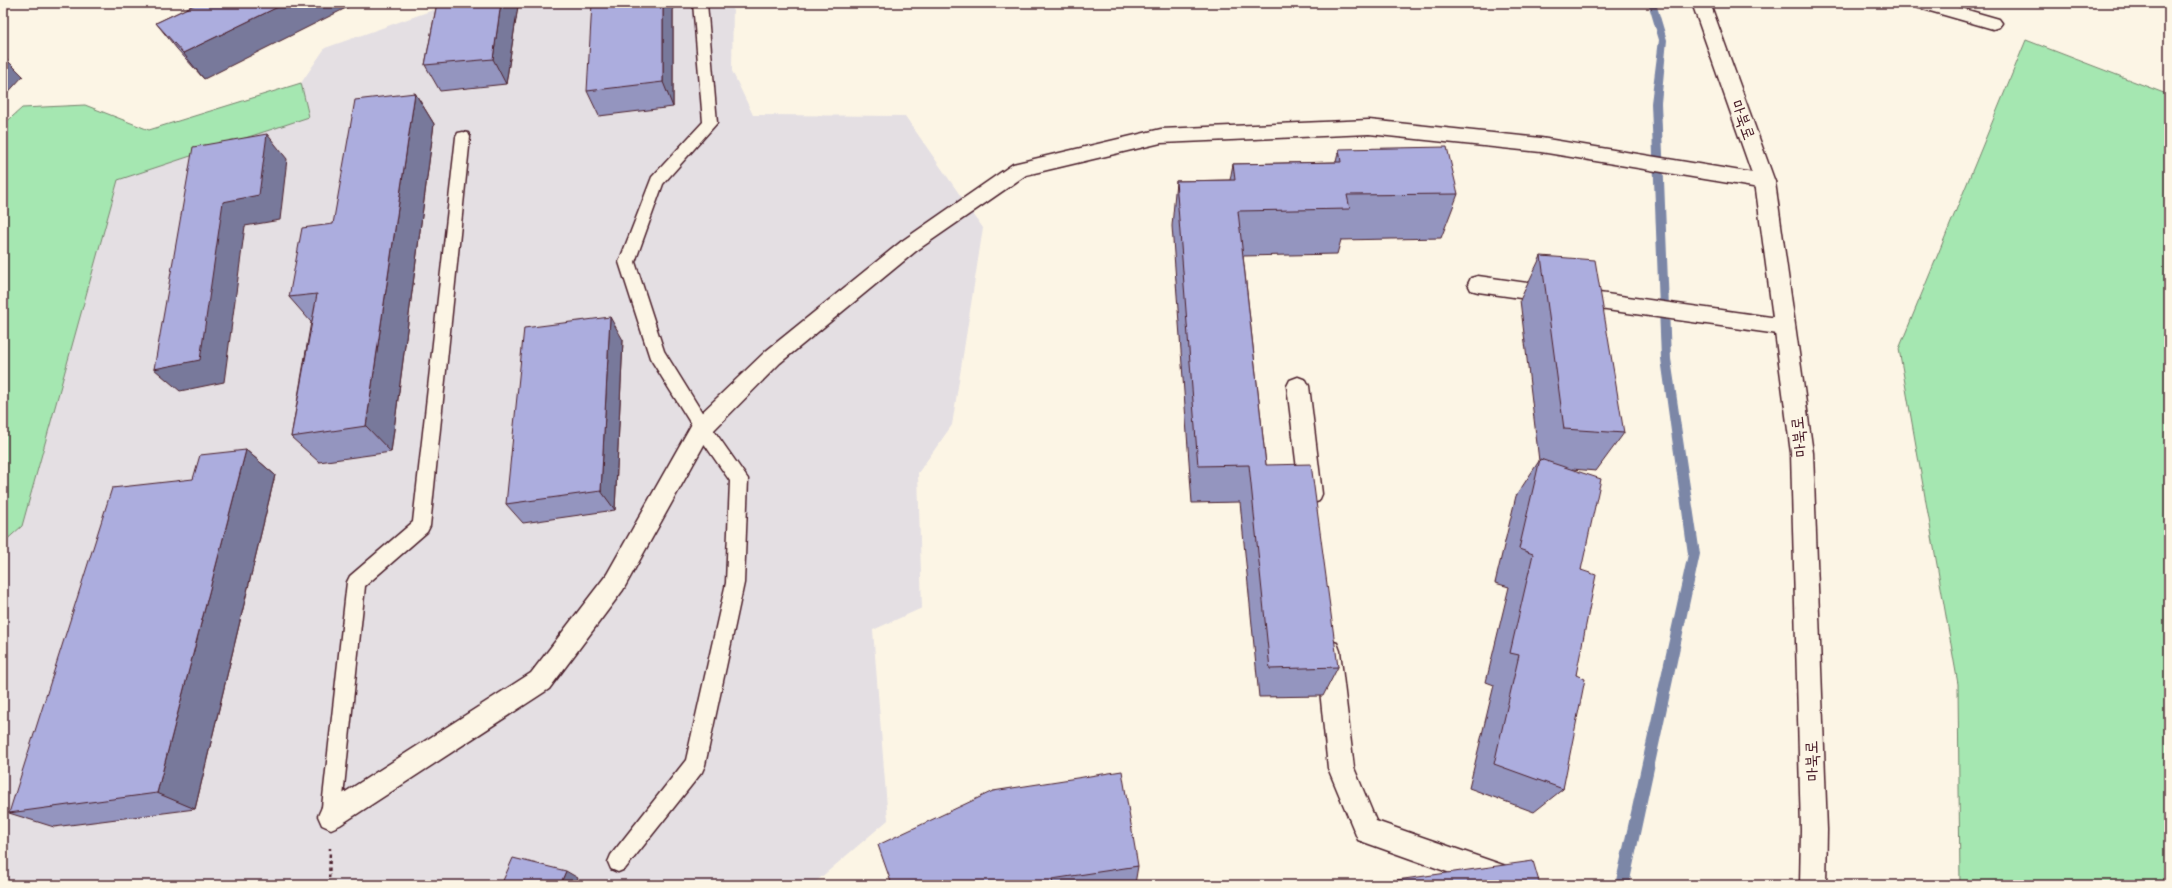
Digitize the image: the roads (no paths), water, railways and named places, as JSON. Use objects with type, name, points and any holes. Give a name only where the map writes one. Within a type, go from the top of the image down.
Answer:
[{"type":"street","name":"마북로","points":[[1701,3],[1766,182],[1802,453],[1814,822],[1813,885]]},
{"type":"street","points":[[1922,3],[1993,23]]},
{"type":"street","points":[[331,816],[540,681],[615,582],[702,427],[774,357],[909,246],[1020,169],[1160,136],[1369,127],[1541,145],[1766,182]]},
{"type":"street","points":[[1478,284],[1785,327]]},
{"type":"street","points":[[1298,386],[1313,519]]},
{"type":"street","points":[[1326,628],[1342,768],[1367,831],[1523,885]]},
{"type":"lane","points":[[618,862],[695,765],[735,583],[739,479],[702,427],[656,353],[627,262],[657,181],[710,123],[700,3]]},
{"type":"lane","points":[[331,816],[356,582],[421,526],[463,137]]},
{"type":"waterway","points":[[1622,885],[1694,554],[1666,359],[1656,103],[1663,40],[1652,3]]}]
